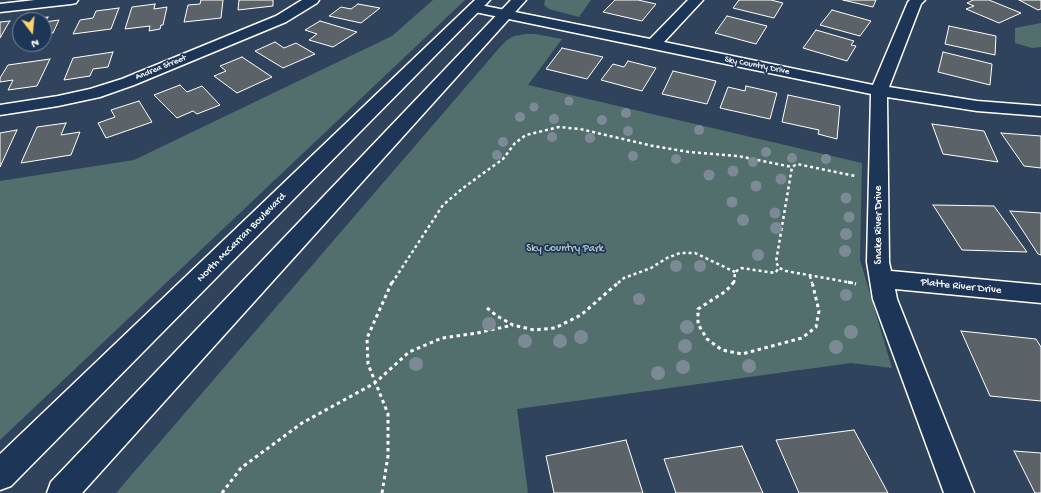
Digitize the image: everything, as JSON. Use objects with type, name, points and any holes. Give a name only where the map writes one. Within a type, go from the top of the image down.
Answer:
[{"type":"street","points":[[0,8],[72,0]]},
{"type":"street","name":"Andrea Street","points":[[0,110],[58,101],[94,93],[128,82],[281,19],[312,0]]},
{"type":"street","points":[[62,493],[519,0]]},
{"type":"street","points":[[653,45],[696,0]]},
{"type":"street","name":"Snake River Drive","points":[[918,0],[879,91],[878,262],[869,282],[885,299],[959,493]]},
{"type":"street","name":"Sky Country Drive","points":[[479,4],[505,15],[879,91],[977,106],[1041,110]]},
{"type":"street","name":"North McCarran Boulevard","points":[[0,476],[479,4]]},
{"type":"street","name":"Platte River Drive","points":[[869,282],[1041,294]]},
{"type":"path","points":[[382,493],[388,456],[388,414],[368,364],[367,338],[392,283],[443,205],[463,188],[503,159],[515,143],[526,134],[560,127],[689,152],[738,156],[792,167],[797,164],[809,165],[855,176]]},
{"type":"path","points":[[792,167],[776,262],[779,268],[786,272],[810,276],[869,282]]},
{"type":"path","points":[[487,308],[497,316],[513,325],[534,330],[555,328],[581,315],[624,278],[651,268],[667,258],[680,253],[695,253],[735,272]]},
{"type":"path","points":[[735,272],[741,268],[775,273],[779,268]]},
{"type":"path","points":[[735,272],[734,283],[726,291],[698,309],[698,324],[707,339],[722,350],[742,354],[802,338],[816,327],[819,311],[810,276]]},
{"type":"path","points":[[222,493],[241,468],[302,423],[375,383],[409,352],[442,338],[477,333],[513,325]]},
{"type":"green space","points":[[433,0],[465,0],[0,440],[0,181],[134,160],[392,36]]},
{"type":"green space","points":[[545,0],[591,0],[579,17],[549,9],[544,5]]},
{"type":"green space","points":[[1041,23],[1041,47],[1032,48],[1015,43],[1015,28]]},
{"type":"green space","name":"Sky Country Park","points":[[535,34],[562,39],[528,85],[862,163],[860,260],[892,368],[851,363],[517,409],[528,493],[116,493],[501,46],[514,36]]},
{"type":"building","points":[[201,0],[223,0],[221,18],[184,22],[188,5],[200,4]]},
{"type":"building","points":[[239,0],[273,0],[273,6],[238,10]]},
{"type":"building","points":[[615,0],[638,0],[656,4],[642,21],[603,12]]},
{"type":"building","points":[[739,0],[771,0],[783,3],[774,18],[733,8]]},
{"type":"building","points":[[843,0],[876,0],[873,7]]},
{"type":"building","points":[[973,0],[989,0],[1021,13],[999,23],[966,9],[974,6],[967,3]]},
{"type":"building","points":[[1019,0],[1041,0],[1041,9],[1038,10]]},
{"type":"building","points":[[155,4],[154,9],[167,7],[163,25],[161,25],[160,29],[149,31],[150,26],[125,29],[132,7]]},
{"type":"building","points":[[358,4],[380,8],[361,23],[329,16],[341,7],[351,9]]},
{"type":"building","points":[[119,8],[111,29],[73,34],[80,20],[93,18],[96,11]]},
{"type":"building","points":[[832,10],[871,21],[860,36],[820,25]]},
{"type":"building","points":[[727,16],[767,26],[756,44],[715,33]]},
{"type":"building","points":[[59,20],[53,33],[52,21]]},
{"type":"building","points":[[10,21],[8,24],[0,38],[0,22]]},
{"type":"building","points":[[320,21],[357,32],[333,47],[309,40],[317,34],[305,30]]},
{"type":"building","points":[[949,26],[996,36],[995,55],[945,44]]},
{"type":"building","points":[[816,30],[854,41],[851,45],[856,46],[847,61],[803,48]]},
{"type":"building","points":[[275,42],[284,48],[296,43],[315,54],[283,68],[255,51]]},
{"type":"building","points":[[562,48],[603,57],[587,79],[546,69]]},
{"type":"building","points":[[113,52],[108,67],[93,69],[90,76],[64,80],[73,58]]},
{"type":"building","points":[[943,52],[992,64],[990,85],[938,72]]},
{"type":"building","points":[[242,57],[272,77],[237,93],[214,76],[226,71],[220,66]]},
{"type":"building","points":[[50,59],[37,86],[8,90],[13,80],[0,82],[0,78],[8,65]]},
{"type":"building","points":[[628,61],[656,68],[642,91],[601,80],[613,64],[624,67]]},
{"type":"building","points":[[673,71],[716,81],[707,104],[662,94]]},
{"type":"building","points":[[180,85],[187,92],[202,86],[220,105],[197,114],[193,111],[177,118],[154,95]]},
{"type":"building","points":[[746,86],[777,93],[770,119],[720,108],[728,87],[745,91]]},
{"type":"building","points":[[788,95],[840,106],[837,139],[818,134],[819,130],[782,122]]},
{"type":"building","points":[[139,101],[152,122],[106,138],[98,123],[115,117],[111,110]]},
{"type":"building","points":[[66,123],[61,135],[80,132],[71,155],[21,163],[37,127]]},
{"type":"building","points":[[932,124],[984,131],[998,162],[943,154]]},
{"type":"building","points":[[17,130],[0,167],[0,133]]},
{"type":"building","points":[[1001,133],[1041,136],[1041,168],[1024,166]]},
{"type":"building","points":[[933,205],[994,206],[1027,252],[962,250]]},
{"type":"building","points":[[1010,211],[1041,213],[1041,255],[1038,254]]},
{"type":"building","points":[[961,331],[1036,339],[1041,347],[1041,401],[990,396]]},
{"type":"building","points":[[854,430],[888,493],[799,493],[776,440]]},
{"type":"building","points":[[626,440],[643,493],[554,493],[546,456]]},
{"type":"building","points":[[742,446],[763,493],[676,493],[664,459]]},
{"type":"building","points":[[1014,451],[1041,453],[1041,493],[1035,493]]}]
